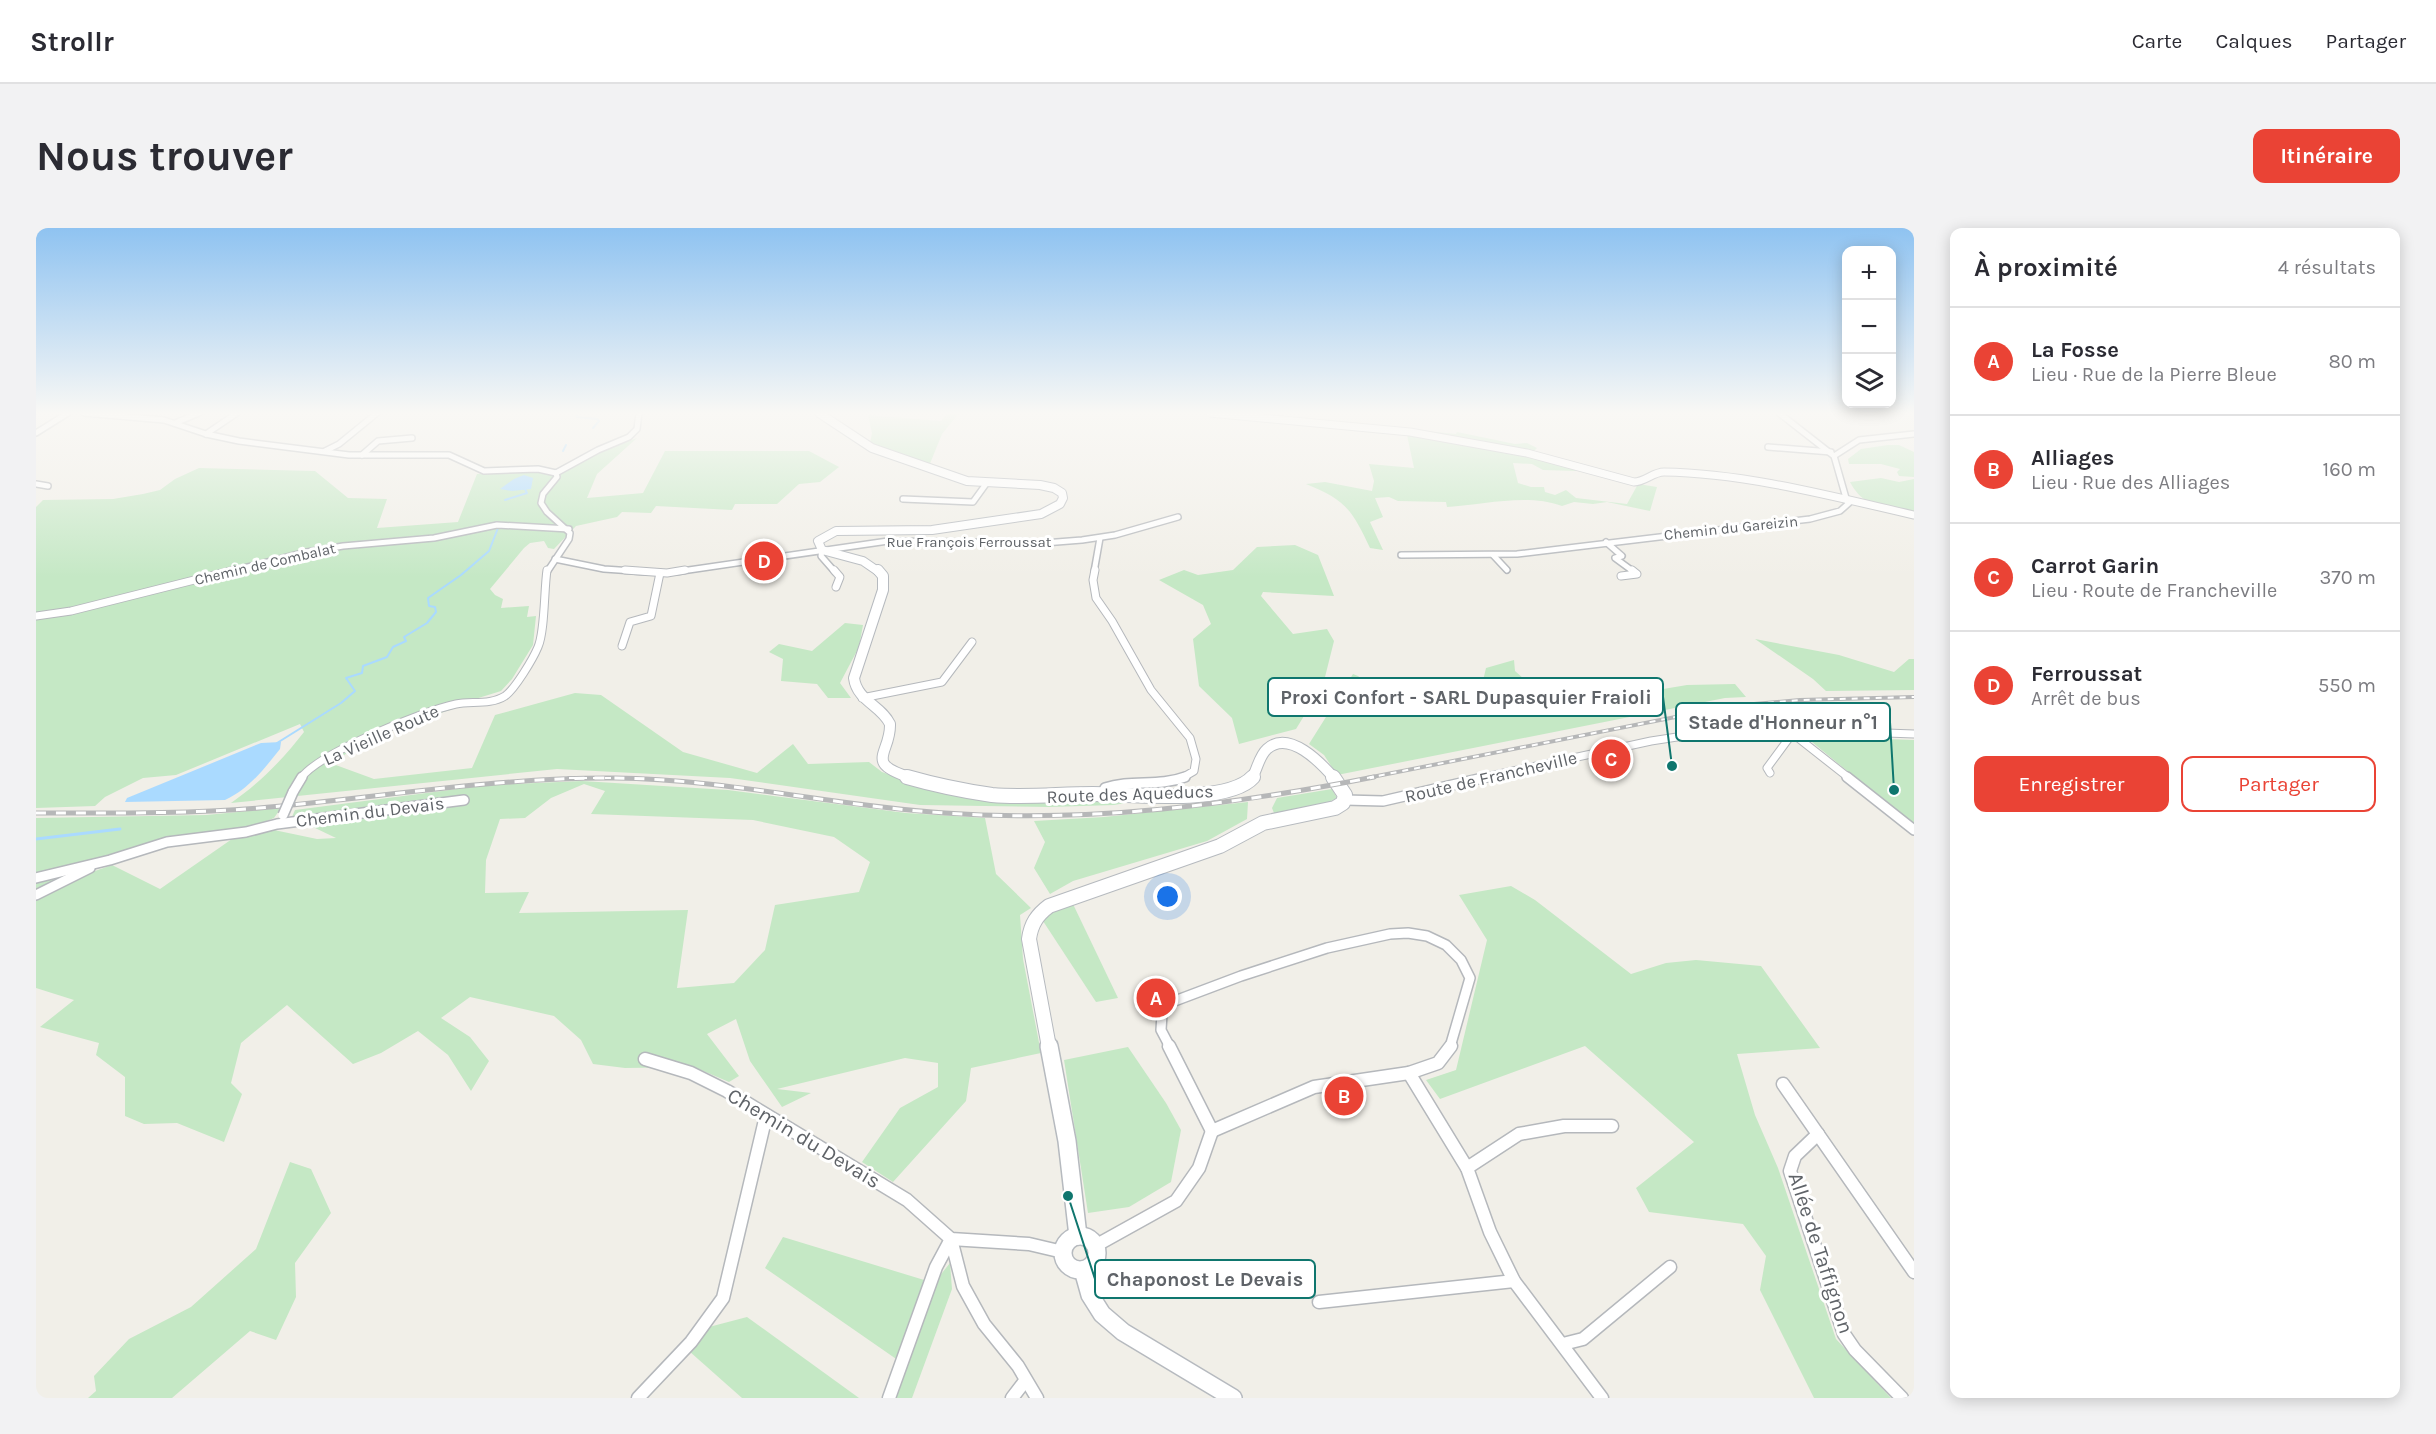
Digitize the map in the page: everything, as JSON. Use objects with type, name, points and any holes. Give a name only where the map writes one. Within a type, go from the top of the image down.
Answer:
[{"type":"main road","points":[[862,698],[854,685],[854,678],[866,647],[885,582],[880,571],[871,564],[822,550],[818,542],[822,537],[836,531],[913,531],[1041,514],[1060,504],[1063,498],[1062,493],[1054,488],[1040,485],[986,484],[967,481],[928,468]]},
{"type":"main road","name":"Route des Aqueducs","points":[[862,698],[885,716],[891,725],[882,750],[884,762],[889,768],[908,777],[964,791],[998,796],[1161,796],[1236,789],[1246,785],[1254,778],[1260,757],[1265,749],[1282,744],[1299,747],[1313,756],[1344,793],[1345,800]]},
{"type":"main road","points":[[1078,1236],[1066,1140],[1029,939],[1030,926],[1036,916],[1049,906],[1220,846],[1263,823],[1331,810],[1345,800]]},
{"type":"main road","points":[[1078,1236],[1088,1239],[1095,1246],[1095,1262],[1083,1270],[1067,1263],[1063,1252],[1067,1241],[1078,1236]]},
{"type":"main road","points":[[1083,1270],[1090,1295],[1102,1314],[1124,1332],[1233,1398]]},
{"type":"street","points":[[476,468],[481,471],[537,468],[556,473],[566,468]]},
{"type":"street","points":[[1581,468],[1634,482],[1641,482],[1660,472],[1683,472],[1846,500],[1914,515]]},
{"type":"street","points":[[1836,468],[1846,500]]},
{"type":"street","points":[[556,473],[557,477],[542,498],[541,504],[544,510],[569,529]]},
{"type":"street","points":[[36,484],[48,486]]},
{"type":"street","points":[[903,499],[973,502],[986,484]]},
{"type":"street","name":"Chemin du Gareizin","points":[[1401,555],[1493,555],[1819,517],[1842,510],[1849,503],[1846,500]]},
{"type":"street","name":"Rue François Ferroussat","points":[[555,560],[604,569],[660,573],[899,540],[1044,543],[1100,538],[1178,517]]},
{"type":"street","name":"Chemin de Combalat","points":[[38,618],[334,547],[434,538],[498,525],[569,529]]},
{"type":"street","name":"La Vieille Route","points":[[277,824],[302,776],[311,767],[389,727],[440,708],[490,701],[502,697],[511,690],[538,646],[547,572],[569,539],[569,529]]},
{"type":"street","points":[[1100,538],[1093,580],[1096,598],[1112,621],[1150,690],[1186,732],[1193,744],[1196,759],[1194,771],[1187,777],[1160,782],[1113,784],[1105,788],[1102,795]]},
{"type":"street","points":[[1606,542],[1622,556],[1615,558],[1637,574],[1621,576]]},
{"type":"street","points":[[822,550],[821,556],[840,577],[836,587]]},
{"type":"street","points":[[1493,555],[1507,570]]},
{"type":"street","points":[[622,646],[630,622],[651,616],[660,573]]},
{"type":"street","points":[[862,698],[942,682],[972,642]]},
{"type":"street","name":"Route de Francheville","points":[[1345,800],[1383,801],[1649,741],[1768,723],[1765,718],[1771,715],[1784,717],[1791,729]]},
{"type":"street","points":[[1768,723],[1791,729],[1914,734]]},
{"type":"street","points":[[1770,773],[1767,768],[1791,729]]},
{"type":"street","points":[[1791,729],[1914,830]]},
{"type":"street","name":"Chemin du Devais","points":[[277,824],[464,800]]},
{"type":"street","points":[[36,878],[110,860],[167,842],[246,832],[277,824]]},
{"type":"street","points":[[36,895],[110,860]]},
{"type":"street","points":[[1095,1246],[1176,1201],[1199,1168],[1212,1131],[1161,1030],[1162,1014],[1172,1002],[1241,976],[1327,948],[1390,934],[1408,933],[1427,936],[1446,945],[1461,960],[1470,978],[1453,1044],[1438,1064],[1409,1073],[1314,1087],[1212,1131]]},
{"type":"street","name":"Chemin du Devais","points":[[645,1059],[691,1073],[727,1091],[766,1116],[846,1160],[907,1200],[951,1239]]},
{"type":"street","points":[[1409,1073],[1467,1168],[1490,1232],[1514,1281],[1602,1398]]},
{"type":"street","points":[[1783,1084],[1914,1272]]},
{"type":"street","points":[[638,1398],[691,1342],[723,1298],[766,1116]]},
{"type":"street","points":[[1467,1168],[1520,1134],[1564,1126],[1612,1126]]},
{"type":"street","name":"Allée de Taffignon","points":[[1818,1134],[1795,1156],[1790,1171],[1844,1334],[1855,1350],[1902,1398]]},
{"type":"street","points":[[951,1239],[1029,1244],[1063,1252]]},
{"type":"street","points":[[951,1239],[963,1286],[984,1324],[1018,1366],[1025,1381],[1034,1390],[1036,1398]]},
{"type":"street","points":[[889,1398],[936,1267],[951,1239]]},
{"type":"street","points":[[1563,1344],[1583,1339],[1670,1267]]},
{"type":"street","points":[[1319,1302],[1514,1281]]},
{"type":"street","points":[[1012,1398],[1025,1381]]},
{"type":"green space","points":[[199,468],[315,471],[348,498],[387,499],[377,528],[458,522],[477,474],[604,468],[597,474],[587,498],[643,493],[656,468],[838,468],[820,482],[799,484],[777,504],[735,504],[732,510],[656,506],[651,513],[622,512],[617,517],[576,526],[554,549],[548,548],[544,541],[530,543],[490,589],[503,599],[501,608],[529,606],[527,617],[536,616],[533,645],[512,679],[501,691],[472,700],[453,702],[453,709],[374,738],[358,746],[333,764],[374,779],[472,768],[495,715],[575,693],[601,695],[683,752],[757,773],[793,744],[808,764],[869,762],[882,772],[913,783],[1136,801],[1114,805],[1050,807],[920,805],[730,778],[557,769],[231,803],[261,779],[288,751],[304,732],[300,724],[176,775],[143,778],[105,797],[95,806],[36,808],[36,507],[43,500],[113,499],[143,494],[160,490],[175,479]]},
{"type":"green space","points":[[1370,468],[1514,468],[1518,483],[1531,487],[1544,487],[1545,492],[1555,495],[1566,490],[1576,498],[1627,504],[1638,484],[1657,487],[1650,511],[1607,502],[1593,504],[1574,502],[1562,506],[1534,500],[1520,500],[1447,507],[1446,502],[1375,498],[1383,517],[1370,522],[1383,550],[1370,548],[1358,524],[1339,501],[1306,484],[1325,482],[1372,491],[1374,481]]},
{"type":"green space","points":[[1539,468],[1579,468],[1576,471],[1543,470]]},
{"type":"green space","points":[[1895,468],[1914,468],[1914,477],[1899,476],[1897,472],[1900,469]]},
{"type":"green space","points":[[1881,478],[1899,482],[1914,479],[1914,514],[1877,506],[1869,502],[1862,498],[1850,482]]},
{"type":"green space","points":[[1295,545],[1318,555],[1334,596],[1263,592],[1261,596],[1293,634],[1327,629],[1334,641],[1323,685],[1296,729],[1239,744],[1232,718],[1199,686],[1193,639],[1211,624],[1203,605],[1159,580],[1184,570],[1198,575],[1233,570],[1257,547]]},
{"type":"green space","points":[[845,623],[863,625],[859,647],[840,683],[851,698],[828,698],[817,684],[781,681],[783,659],[769,652],[779,644],[812,651]]},
{"type":"green space","points":[[1755,639],[1839,655],[1894,672],[1909,659],[1914,659],[1914,690],[1826,691],[1813,679]]},
{"type":"green space","points":[[1514,660],[1515,671],[1556,707],[1687,685],[1735,684],[1746,697],[1725,698],[1337,775],[1324,755],[1309,744],[1353,674],[1389,703],[1482,685],[1486,668]]},
{"type":"green space","points":[[1803,736],[1914,740],[1914,826],[1812,742]]},
{"type":"green space","points":[[582,781],[728,790],[906,813],[985,818],[996,874],[1031,908],[1020,915],[1023,959],[1041,1053],[971,1068],[966,1101],[893,1182],[862,1162],[900,1108],[938,1087],[938,1063],[905,1058],[777,1089],[811,1093],[782,1107],[750,1061],[736,1019],[707,1034],[739,1076],[729,1082],[694,1067],[625,1068],[593,1064],[581,1040],[554,1016],[470,997],[441,1018],[470,1037],[489,1061],[471,1091],[448,1055],[418,1031],[381,1053],[353,1064],[287,1005],[241,1043],[231,1083],[242,1094],[224,1142],[177,1123],[144,1124],[125,1116],[125,1077],[96,1055],[99,1043],[40,1027],[74,1000],[36,988],[36,818],[206,815],[281,808],[274,818],[250,828],[156,841],[93,860],[95,871],[112,865],[160,889],[232,839],[274,830],[317,839],[336,838],[292,817],[295,810],[488,785]],"holes":[[[584,784],[605,791],[591,814],[753,820],[834,837],[870,862],[859,892],[775,905],[765,950],[734,983],[677,988],[688,910],[519,913],[529,892],[485,893],[486,860],[500,819],[525,818],[551,798]]]},
{"type":"green space","points":[[1332,789],[1337,798],[1325,804],[1274,813],[1272,808],[1277,798]]},
{"type":"green space","points":[[1248,802],[1247,819],[1207,841],[1073,881],[1050,894],[1034,868],[1045,842],[1034,821],[1104,817]]},
{"type":"green space","points":[[1511,886],[1535,900],[1631,974],[1666,963],[1696,960],[1761,966],[1820,1048],[1737,1054],[1755,1115],[1778,1168],[1836,1339],[1891,1398],[1814,1398],[1760,1290],[1766,1256],[1743,1224],[1649,1212],[1636,1188],[1694,1142],[1585,1046],[1440,1099],[1426,1080],[1456,1070],[1487,940],[1459,895]]},
{"type":"green space","points":[[1072,902],[1118,998],[1096,1002],[1043,921],[1053,910]]},
{"type":"green space","points":[[1128,1047],[1166,1103],[1181,1130],[1171,1182],[1129,1207],[1088,1213],[1064,1060]]},
{"type":"green space","points":[[290,1162],[311,1169],[331,1213],[295,1263],[296,1297],[276,1340],[250,1331],[172,1398],[88,1398],[96,1391],[94,1376],[129,1339],[191,1307],[256,1249]]},
{"type":"green space","points":[[783,1237],[934,1283],[950,1263],[952,1289],[912,1398],[889,1398],[902,1363],[765,1268]]},
{"type":"green space","points":[[747,1317],[859,1398],[742,1398],[689,1351],[709,1327]]},
{"type":"water","points":[[524,475],[533,478],[531,489],[512,491],[500,489],[514,479]]},
{"type":"water","points":[[281,742],[280,749],[255,778],[225,800],[125,802],[127,798],[261,743]]},
{"type":"waterway","points":[[505,500],[527,493],[524,487]]},
{"type":"waterway","points":[[277,743],[341,703],[355,691],[346,678],[362,673],[363,666],[387,657],[393,647],[406,641],[404,637],[427,623],[436,612],[435,607],[429,606],[428,598],[461,575],[489,551],[498,528]]},
{"type":"waterway","points":[[36,839],[120,829]]},
{"type":"railway","points":[[1367,778],[1731,706],[1800,700],[1914,697]]},
{"type":"railway","points":[[615,778],[698,783],[904,810],[1053,816],[1214,803],[1374,777]]},
{"type":"railway","points":[[569,778],[615,778]]},
{"type":"railway","points":[[36,813],[231,810],[481,784],[615,778]]},
{"type":"railway","points":[[615,778],[625,778]]},
{"type":"place","name":"Ferroussat","points":[[764,561]]},
{"type":"place","name":"Carrot Garin","points":[[1611,759]]},
{"type":"place","name":"Proxi Confort - SARL Dupasquier Fraioli","points":[[1672,766]]},
{"type":"place","name":"Stade d'Honneur n°1","points":[[1894,790]]},
{"type":"place","name":"La Fosse","points":[[1156,998]]},
{"type":"place","name":"Alliages","points":[[1344,1096]]},
{"type":"place","name":"Chaponost Le Devais","points":[[1068,1196]]}]
